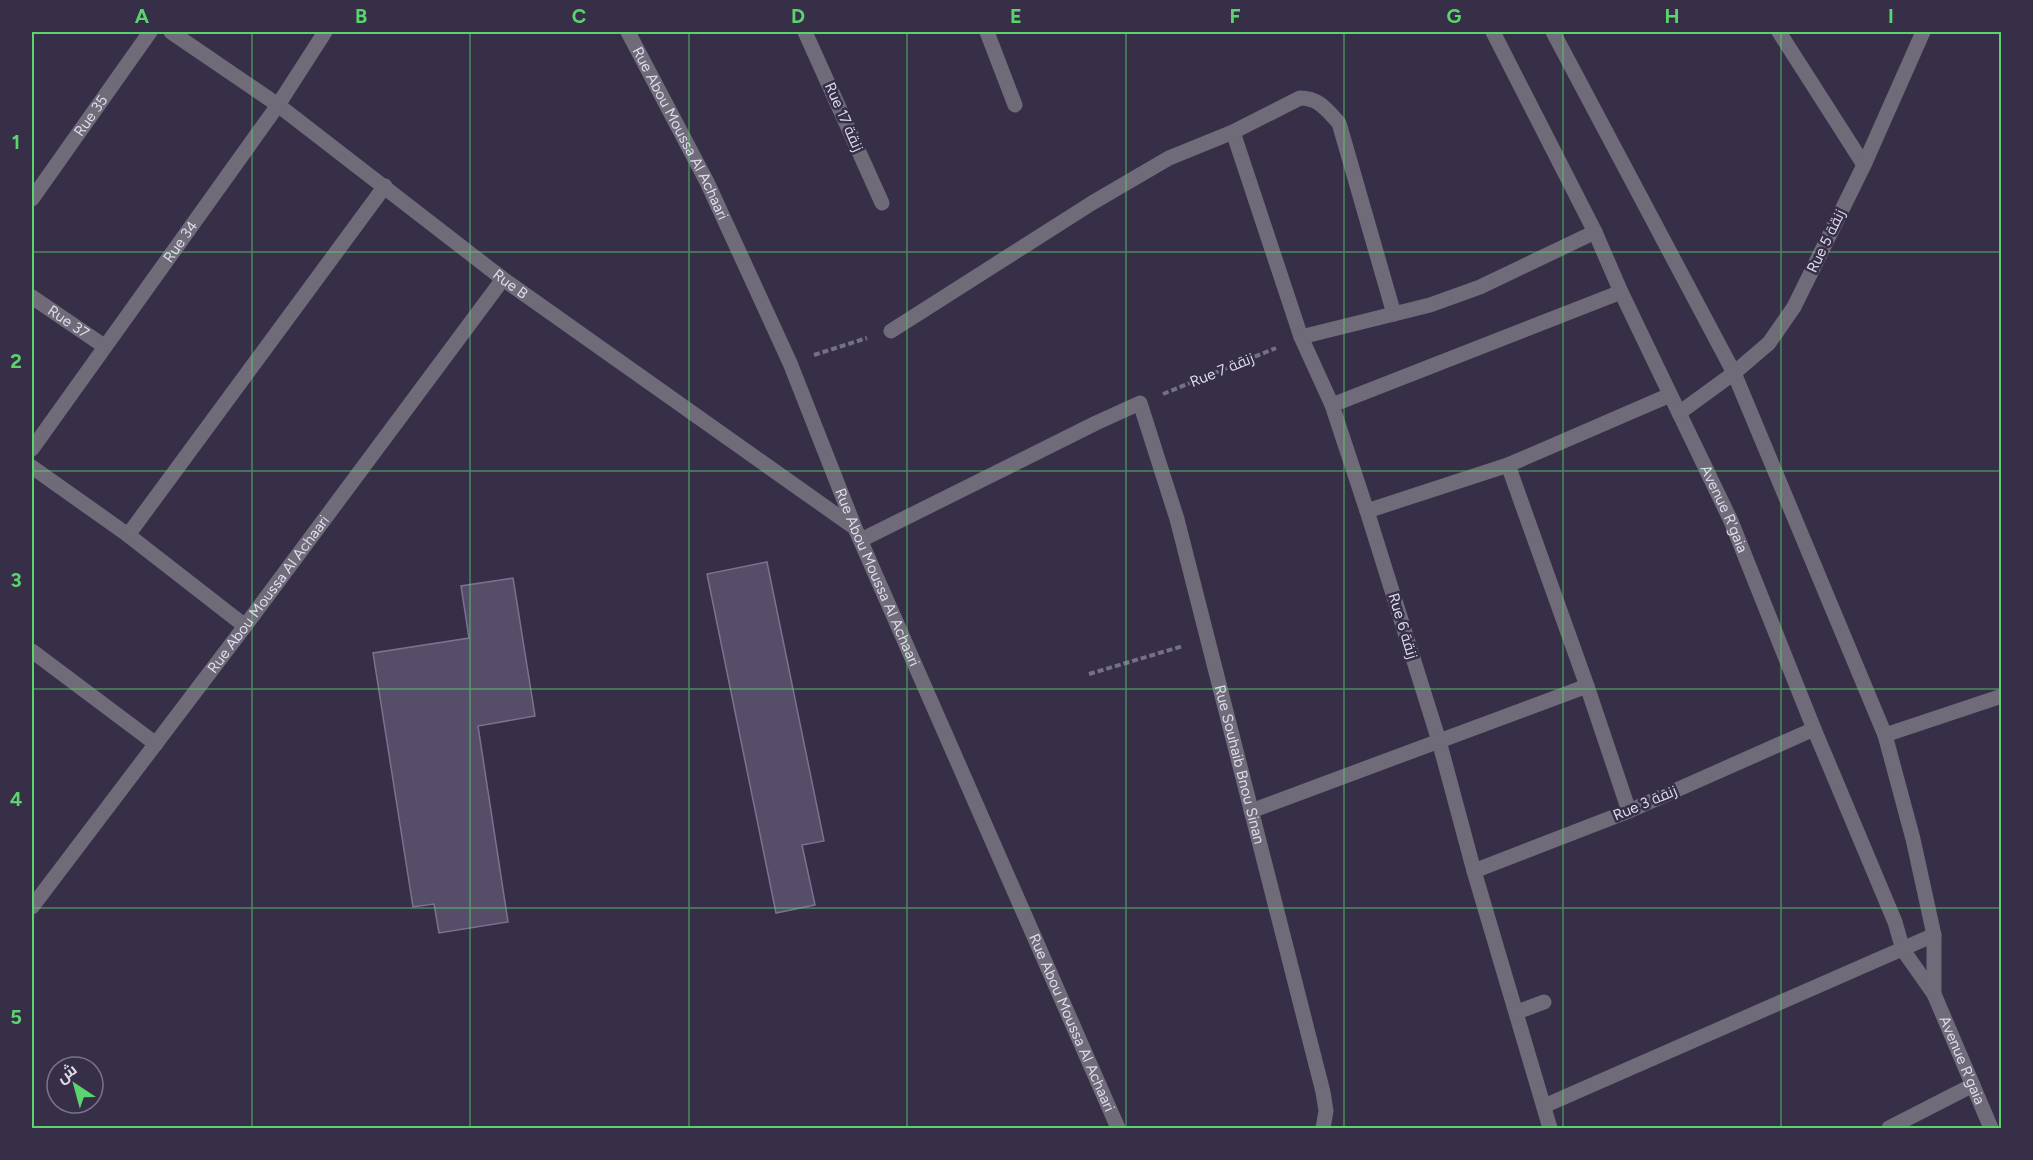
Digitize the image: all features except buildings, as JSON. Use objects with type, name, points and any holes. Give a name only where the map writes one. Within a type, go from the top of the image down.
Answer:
[{"type":"street","name":"Rue 35","points":[[32,199],[150,32]]},
{"type":"street","name":"Rue B","points":[[171,32],[278,105],[503,279],[858,534]]},
{"type":"street","name":"Rue 34","points":[[32,449],[278,105],[325,32]]},
{"type":"street","name":"Rue Abou Moussa Al Achaari","points":[[628,32],[707,182],[790,363],[858,534],[1118,1128]]},
{"type":"street","name":"Rue 17 زنقة","points":[[805,32],[882,203]]},
{"type":"street","points":[[987,32],[1015,105]]},
{"type":"street","name":"Avenue R'gaia","points":[[1493,32],[1595,232],[1621,292],[1731,521],[1814,729],[1895,922],[1903,950],[1934,994],[1991,1128]]},
{"type":"street","name":"Avenue R'gaia","points":[[1553,32],[1734,373],[1885,735],[1913,839],[1934,935],[1934,994]]},
{"type":"street","points":[[1779,32],[1864,165]]},
{"type":"street","name":"Rue 5 زنقة","points":[[1679,412],[1734,373],[1769,343],[1794,307],[1864,165],[1923,32]]},
{"type":"street","points":[[891,331],[1092,203],[1169,158],[1233,132],[1300,98],[1310,98],[1322,103],[1339,123],[1394,314]]},
{"type":"street","name":"Rue 6 زنقة","points":[[1233,132],[1301,337],[1332,405],[1367,511],[1439,741],[1474,871],[1550,1128]]},
{"type":"street","points":[[128,535],[385,186]]},
{"type":"street","points":[[1301,337],[1430,305],[1480,287],[1595,232]]},
{"type":"street","name":"Rue Abou Moussa Al Achaari","points":[[32,907],[503,279]]},
{"type":"street","points":[[1332,405],[1621,292]]},
{"type":"street","name":"Rue 37","points":[[32,297],[104,346]]},
{"type":"street","points":[[1367,511],[1508,465],[1670,395]]},
{"type":"street","points":[[858,534],[1140,403]]},
{"type":"street","name":"Rue Souhaib Bnou Sinan","points":[[1140,403],[1177,519],[1323,1092],[1326,1111],[1323,1128]]},
{"type":"street","points":[[1508,465],[1629,810]]},
{"type":"street","points":[[32,467],[128,535],[245,626]]},
{"type":"street","points":[[32,651],[156,744]]},
{"type":"street","points":[[1251,811],[1587,686]]},
{"type":"street","points":[[1885,735],[2001,696]]},
{"type":"street","name":"Rue 3 زنقة","points":[[1474,871],[1629,810],[1814,729]]},
{"type":"street","points":[[1544,1106],[1934,935]]},
{"type":"street","points":[[1517,1012],[1544,1002]]},
{"type":"street","points":[[1889,1128],[1973,1085]]},
{"type":"path","points":[[790,363],[891,331]]},
{"type":"path","name":"Rue 7 زنقة","points":[[1140,403],[1301,337]]},
{"type":"path","points":[[1089,674],[1207,639]]}]
